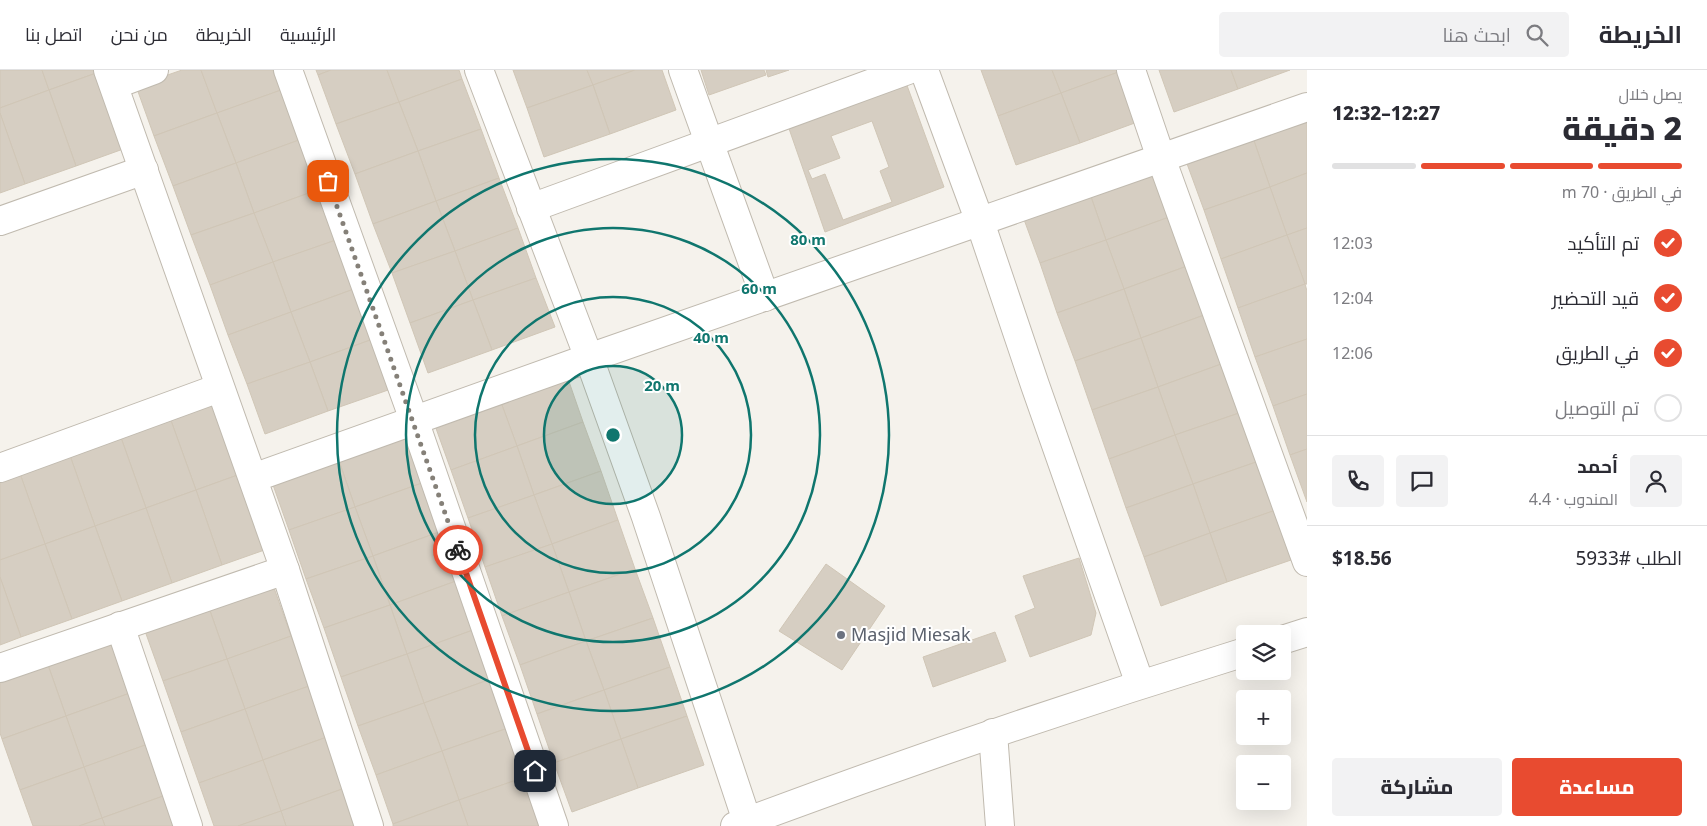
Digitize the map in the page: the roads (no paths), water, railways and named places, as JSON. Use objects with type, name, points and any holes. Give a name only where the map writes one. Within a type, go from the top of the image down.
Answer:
[{"type":"street","points":[[154,70],[111,77],[219,388],[285,570],[369,826]]},
{"type":"street","points":[[288,70],[414,420],[554,826]]},
{"type":"street","points":[[479,70],[588,358],[649,526],[741,824],[993,733],[1140,684],[1236,655]]},
{"type":"street","points":[[683,70],[765,297]]},
{"type":"street","points":[[531,208],[908,70]]},
{"type":"street","points":[[924,70],[980,222],[1140,684]]},
{"type":"street","points":[[1131,70],[1307,562]]},
{"type":"street","points":[[253,478],[588,358],[1307,107]]},
{"type":"street","points":[[0,221],[144,170]]},
{"type":"street","points":[[0,468],[219,388]]},
{"type":"street","points":[[0,668],[285,570]]},
{"type":"street","points":[[120,626],[188,826]]},
{"type":"street","points":[[1291,637],[1307,632]]},
{"type":"street","points":[[993,733],[1000,826]]},
{"type":"place","name":"Masjid Miesak","points":[[841,635]]}]
